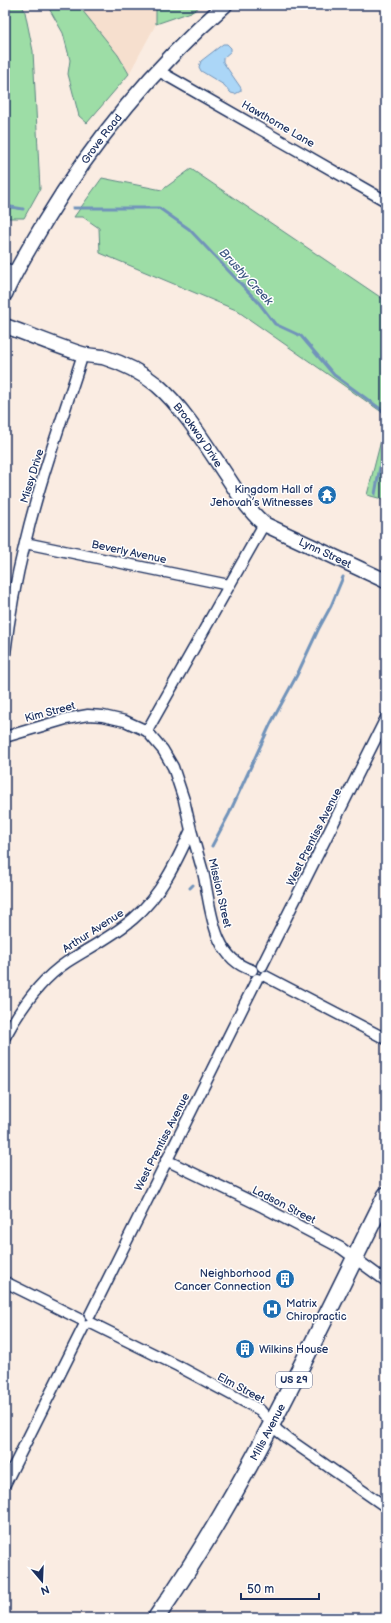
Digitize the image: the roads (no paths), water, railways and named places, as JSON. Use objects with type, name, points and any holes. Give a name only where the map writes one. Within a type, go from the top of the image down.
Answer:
[{"type":"main road","name":"Mills Avenue","points":[[156,1618],[211,1535],[272,1424],[386,1195]]},
{"type":"street","name":"Grove Road","points":[[5,294],[10,270],[98,141],[157,70],[225,5]]},
{"type":"street","name":"Hawthorne Lane","points":[[157,70],[386,201]]},
{"type":"street","name":"Brookway Drive","points":[[5,326],[84,354],[102,357],[127,366],[157,385],[175,403],[247,506],[264,524]]},
{"type":"street","name":"Missy Drive","points":[[5,654],[14,592],[25,543],[46,469],[84,354]]},
{"type":"street","name":"Lynn Street","points":[[264,524],[386,581]]},
{"type":"street","points":[[191,830],[184,800],[173,767],[163,750],[147,731],[264,524]]},
{"type":"street","name":"Beverly Avenue","points":[[25,543],[229,586]]},
{"type":"street","name":"Kim Street","points":[[5,737],[66,719],[88,716],[103,716],[125,721],[147,731]]},
{"type":"street","name":"West Prentiss Avenue","points":[[5,1484],[258,975],[267,972],[262,966],[386,718]]},
{"type":"street","name":"Mission Street","points":[[191,830],[203,871],[217,934],[225,951],[232,959],[258,975],[386,1039]]},
{"type":"street","name":"Arthur Avenue","points":[[5,1037],[29,999],[47,978],[66,963],[120,929],[147,905],[163,886],[191,830]]},
{"type":"street","name":"Ladson Street","points":[[166,1160],[264,1207],[342,1248],[386,1281]]},
{"type":"street","name":"Elm Street","points":[[5,1282],[178,1366],[260,1410],[287,1438],[386,1507]]},
{"type":"water","points":[[223,44],[227,44],[231,48],[231,51],[223,58],[223,62],[241,88],[241,91],[235,94],[231,93],[224,85],[201,71],[199,67],[201,61]]},
{"type":"waterway","name":"Brushy Creek","points":[[5,20],[7,26],[5,38]]},
{"type":"waterway","name":"Brushy Creek","points":[[5,206],[23,209]]},
{"type":"waterway","name":"Brushy Creek","points":[[73,208],[159,208],[189,229],[259,303],[275,324],[301,336],[334,375],[386,413]]},
{"type":"waterway","points":[[375,494],[380,467],[386,452]]},
{"type":"waterway","points":[[212,846],[229,814],[271,723],[297,675],[331,606],[343,577]]},
{"type":"waterway","points":[[190,888],[193,885]]},
{"type":"place","name":"Kingdom Hall of Jehovah’s Witnesses","points":[[327,495]]},
{"type":"place","name":"Neighborhood Cancer Connection","points":[[285,1279]]},
{"type":"place","name":"Matrix Chiropractic","points":[[272,1309]]},
{"type":"place","name":"Wilkins House","points":[[245,1349]]}]
